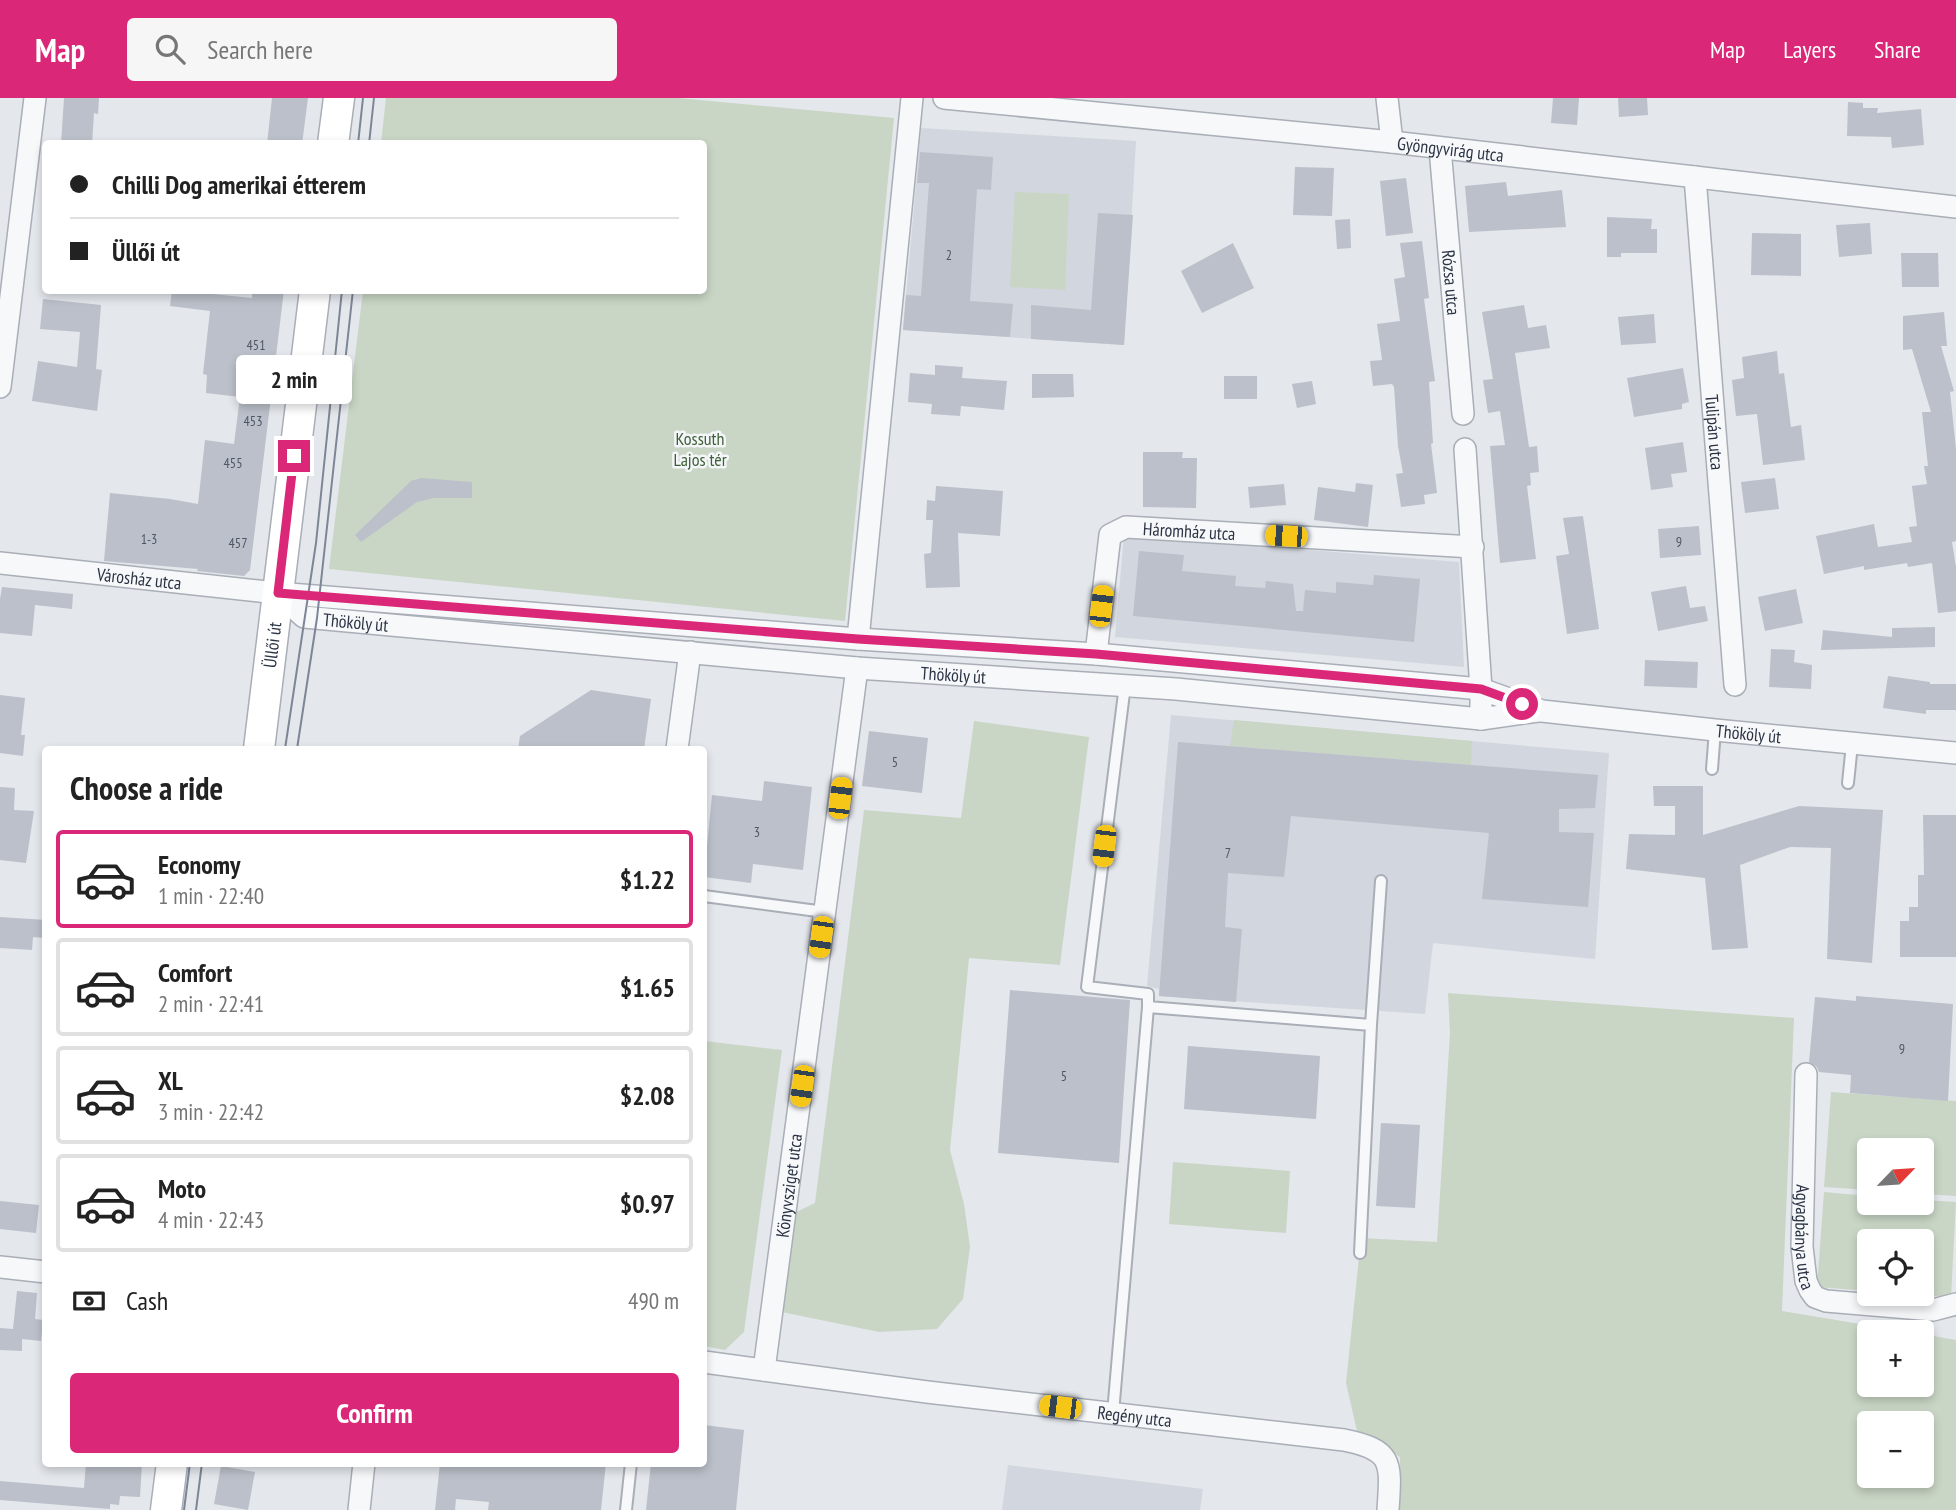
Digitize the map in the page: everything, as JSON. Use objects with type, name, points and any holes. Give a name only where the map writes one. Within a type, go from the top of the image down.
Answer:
[{"type":"main road","points":[[334,140],[339,98]]},
{"type":"main road","name":"Üllői út","points":[[259,746],[315,294]]},
{"type":"main road","points":[[166,1510],[171,1467]]},
{"type":"street","points":[[0,387],[35,98]]},
{"type":"street","points":[[858,639],[912,98]]},
{"type":"street","name":"Gyöngyvirág utca","points":[[944,98],[1392,142],[1956,207]]},
{"type":"street","points":[[1387,98],[1392,142]]},
{"type":"street","name":"Rózsa utca","points":[[1440,148],[1463,414]]},
{"type":"street","name":"Tulipán utca","points":[[1695,177],[1735,685]]},
{"type":"street","points":[[1956,207],[1956,215]]},
{"type":"street","points":[[1465,449],[1473,547],[1481,719]]},
{"type":"street","name":"Háromház utca","points":[[1096,654],[1110,535],[1126,527],[1473,547]]},
{"type":"street","name":"Városház utca","points":[[0,563],[278,593]]},
{"type":"street","name":"Thököly út","points":[[278,593],[858,639],[1096,654],[1481,689],[1542,711],[1956,753]]},
{"type":"street","name":"Thököly út","points":[[278,593],[304,617],[857,668],[1125,685],[1481,719],[1542,711]]},
{"type":"street","points":[[427,628],[429,604]]},
{"type":"street","points":[[677,746],[690,652]]},
{"type":"street","name":"Könyvsziget utca","points":[[764,1370],[857,668]]},
{"type":"street","name":"Agyagbánya utca","points":[[1806,1074],[1802,1247],[1806,1281],[1810,1290],[1815,1297],[1826,1301],[1933,1310],[1956,1304]]},
{"type":"street","points":[[0,1267],[42,1272]]},
{"type":"street","name":"Regény utca","points":[[707,1362],[927,1392],[1369,1445],[1382,1455],[1391,1473],[1388,1510]]},
{"type":"street","points":[[359,1510],[364,1467]]},
{"type":"lane","points":[[1113,1413],[1148,994],[1087,987],[1125,685]]},
{"type":"lane","points":[[1712,769],[1714,730]]},
{"type":"lane","points":[[1848,783],[1853,744]]},
{"type":"lane","points":[[1360,1253],[1381,881]]},
{"type":"lane","points":[[707,896],[825,912]]},
{"type":"lane","points":[[1148,1007],[1371,1024]]},
{"type":"lane","points":[[626,1510],[631,1467]]},
{"type":"shaded area","points":[[921,128],[1136,141],[1124,345],[903,330]]},
{"type":"shaded area","points":[[1124,535],[1459,562],[1464,667],[1115,637]]},
{"type":"shaded area","points":[[1171,715],[1609,753],[1595,959],[1433,943],[1425,1014],[1159,996],[1159,989],[1147,986]]},
{"type":"shaded area","points":[[1008,1465],[1203,1489],[1200,1510],[1002,1510]]},
{"type":"green space","name":"Kossuth Lajos tér","points":[[386,98],[678,98],[894,118],[845,621],[329,569],[363,294],[707,294],[707,140],[381,140]]},
{"type":"green space","points":[[1015,192],[1069,194],[1065,290],[1010,287]]},
{"type":"green space","points":[[1234,720],[1472,741],[1471,765],[1230,746]]},
{"type":"green space","points":[[974,721],[1089,737],[1060,965],[969,958],[950,1150],[964,1204],[970,1247],[963,1299],[937,1329],[879,1332],[772,1310],[784,1218],[815,1203],[864,810],[961,818]]},
{"type":"green space","points":[[1448,993],[1794,1018],[1782,1311],[1857,1324],[1857,1397],[1934,1397],[1934,1336],[1956,1340],[1956,1510],[1400,1510],[1400,1457],[1357,1431],[1346,1383],[1361,1238],[1437,1242],[1450,1033]]},
{"type":"green space","points":[[707,1041],[782,1050],[744,1332],[725,1350],[707,1347]]},
{"type":"green space","points":[[1831,1092],[1956,1101],[1956,1196],[1934,1195],[1934,1138],[1857,1138],[1857,1189],[1824,1187]]},
{"type":"green space","points":[[1173,1162],[1290,1171],[1286,1233],[1169,1224]]},
{"type":"green space","points":[[1824,1192],[1857,1195],[1857,1215],[1934,1215],[1934,1201],[1956,1202],[1951,1297],[1934,1296],[1934,1229],[1857,1229],[1857,1290],[1817,1287]]},
{"type":"building","points":[[64,98],[99,98],[98,114],[94,113],[92,140],[61,140]]},
{"type":"building","points":[[272,98],[308,98],[303,140],[267,140]]},
{"type":"building","points":[[1553,98],[1579,98],[1577,125],[1551,123]]},
{"type":"building","points":[[1618,98],[1647,98],[1648,115],[1619,117]]},
{"type":"building","points":[[1848,102],[1863,103],[1863,108],[1878,108],[1877,113],[1921,109],[1924,145],[1892,148],[1891,137],[1847,136]]},
{"type":"building","points":[[920,152],[993,157],[991,190],[977,189],[970,301],[1013,304],[1010,337],[903,330],[906,295],[921,296],[929,183],[917,183]]},
{"type":"building","points":[[1295,167],[1334,168],[1332,216],[1293,215]]},
{"type":"building","points":[[1406,178],[1413,233],[1386,236],[1380,181]]},
{"type":"building","points":[[1506,182],[1508,196],[1562,190],[1566,227],[1469,232],[1465,186]]},
{"type":"building","points":[[1098,213],[1133,215],[1124,345],[1031,339],[1031,305],[1091,310]]},
{"type":"building","points":[[1607,217],[1652,219],[1651,229],[1657,229],[1657,253],[1621,253],[1621,257],[1607,257]]},
{"type":"building","points":[[1350,219],[1351,248],[1337,249],[1335,220]]},
{"type":"building","points":[[1870,223],[1872,254],[1839,257],[1836,225]]},
{"type":"building","points":[[1752,233],[1801,234],[1801,276],[1751,275]]},
{"type":"building","points":[[1422,241],[1429,298],[1424,299],[1435,381],[1429,382],[1431,444],[1437,493],[1424,495],[1425,504],[1401,507],[1396,474],[1403,473],[1398,446],[1394,387],[1392,384],[1373,386],[1370,361],[1382,360],[1377,324],[1400,321],[1394,279],[1405,277],[1400,243]]},
{"type":"building","points":[[1233,243],[1254,288],[1202,313],[1181,271]]},
{"type":"building","points":[[1901,253],[1938,253],[1939,287],[1902,287]]},
{"type":"building","points":[[172,294],[252,298],[252,294],[284,294],[250,570],[244,576],[104,561],[110,493],[198,504],[205,440],[234,444],[240,397],[206,393],[207,375],[203,374],[210,311],[170,306]]},
{"type":"building","points":[[43,299],[101,305],[96,369],[102,370],[97,411],[32,401],[38,361],[77,367],[80,332],[40,329]]},
{"type":"building","points":[[1524,305],[1528,328],[1546,325],[1550,348],[1515,353],[1529,447],[1537,446],[1539,472],[1530,473],[1531,485],[1527,486],[1536,559],[1500,563],[1490,446],[1505,445],[1500,411],[1488,413],[1483,380],[1493,379],[1482,312]]},
{"type":"building","points":[[1944,312],[1947,346],[1941,346],[1954,391],[1950,392],[1956,449],[1956,541],[1952,542],[1956,567],[1956,611],[1938,613],[1932,563],[1908,567],[1907,563],[1864,570],[1864,566],[1824,574],[1816,536],[1874,524],[1878,547],[1912,542],[1909,527],[1917,526],[1912,486],[1927,484],[1924,466],[1928,466],[1922,412],[1931,412],[1912,349],[1903,350],[1903,316]]},
{"type":"building","points":[[1654,314],[1656,343],[1621,345],[1618,317]]},
{"type":"building","points":[[1777,351],[1779,374],[1784,373],[1791,427],[1801,425],[1805,460],[1763,465],[1757,414],[1736,416],[1732,380],[1744,378],[1742,357]]},
{"type":"building","points":[[935,365],[963,367],[962,378],[1007,381],[1004,410],[961,406],[960,416],[931,414],[932,404],[908,402],[910,373],[935,375]]},
{"type":"building","points":[[1683,368],[1689,402],[1682,404],[1682,409],[1634,417],[1627,378]]},
{"type":"building","points":[[1032,374],[1073,374],[1074,397],[1032,398]]},
{"type":"building","points":[[1224,376],[1257,376],[1257,399],[1224,399]]},
{"type":"building","points":[[1312,381],[1316,404],[1297,408],[1292,384]]},
{"type":"building","points":[[1683,442],[1687,472],[1671,474],[1673,487],[1651,490],[1645,448]]},
{"type":"building","points":[[1143,452],[1183,452],[1182,458],[1197,458],[1196,508],[1143,507]]},
{"type":"building","points":[[421,478],[472,482],[472,498],[434,498],[417,502],[361,542],[355,535],[411,481]]},
{"type":"building","points":[[1775,478],[1779,509],[1745,513],[1741,482]]},
{"type":"building","points":[[1356,483],[1373,485],[1368,527],[1314,520],[1318,487],[1355,492]]},
{"type":"building","points":[[1284,484],[1286,505],[1250,508],[1248,487]]},
{"type":"building","points":[[936,486],[1003,491],[1000,536],[958,533],[960,587],[926,588],[924,554],[931,553],[933,520],[926,520],[927,500],[935,501]]},
{"type":"building","points":[[1583,516],[1599,629],[1567,634],[1556,556],[1569,554],[1563,518]]},
{"type":"building","points":[[1699,526],[1701,555],[1660,558],[1658,529]]},
{"type":"building","points":[[1139,551],[1184,555],[1182,571],[1236,576],[1235,586],[1265,588],[1266,581],[1293,584],[1296,611],[1303,611],[1305,590],[1336,593],[1336,582],[1373,585],[1374,575],[1420,579],[1414,642],[1133,616]]},
{"type":"building","points":[[1686,586],[1690,608],[1705,606],[1708,621],[1658,631],[1651,592]]},
{"type":"building","points":[[2,587],[73,594],[72,609],[35,605],[32,636],[0,633]]},
{"type":"building","points":[[1796,589],[1803,623],[1765,631],[1758,597]]},
{"type":"building","points":[[1935,627],[1935,647],[1821,650],[1823,630],[1892,637],[1892,628]]},
{"type":"building","points":[[1771,649],[1795,650],[1794,662],[1812,665],[1811,689],[1769,687]]},
{"type":"building","points":[[1645,660],[1698,662],[1697,688],[1644,686]]},
{"type":"building","points":[[1888,676],[1930,684],[1956,684],[1956,710],[1926,710],[1926,714],[1883,708]]},
{"type":"building","points":[[591,690],[651,699],[644,746],[518,746],[520,736]]},
{"type":"building","points":[[0,695],[25,698],[21,735],[25,735],[23,756],[0,753]]},
{"type":"building","points":[[869,731],[928,738],[922,793],[862,786]]},
{"type":"building","points":[[1178,742],[1598,775],[1595,808],[1559,809],[1559,832],[1594,833],[1588,907],[1482,899],[1489,833],[1291,816],[1284,877],[1228,873],[1225,927],[1242,929],[1236,1002],[1159,996]]},
{"type":"building","points":[[764,781],[812,787],[803,870],[753,864],[751,883],[707,877],[712,795],[762,801]]},
{"type":"building","points":[[1653,786],[1703,786],[1703,835],[1799,806],[1883,810],[1872,963],[1827,959],[1831,848],[1790,847],[1740,865],[1748,948],[1712,950],[1705,878],[1626,869],[1629,834],[1675,835],[1675,806],[1654,806]]},
{"type":"building","points":[[0,787],[15,788],[14,810],[34,811],[26,863],[0,860]]},
{"type":"building","points":[[1923,815],[1956,815],[1956,957],[1900,957],[1900,921],[1909,921],[1909,907],[1918,907],[1918,875],[1924,875]]},
{"type":"building","points":[[0,917],[42,920],[42,938],[33,937],[32,950],[0,948]]},
{"type":"building","points":[[1010,990],[1130,1000],[1119,1163],[998,1153]]},
{"type":"building","points":[[1856,996],[1953,1004],[1948,1101],[1850,1093],[1851,1075],[1819,1072],[1817,1067],[1809,1062],[1815,997],[1856,1001]]},
{"type":"building","points":[[1188,1046],[1320,1056],[1316,1119],[1184,1109]]},
{"type":"building","points":[[1381,1123],[1420,1125],[1415,1208],[1376,1206]]},
{"type":"building","points":[[0,1201],[39,1205],[36,1233],[0,1229]]},
{"type":"building","points":[[17,1291],[37,1293],[35,1319],[42,1320],[41,1341],[22,1339],[22,1351],[0,1350],[0,1328],[13,1329]]},
{"type":"building","points":[[707,1425],[744,1430],[736,1510],[646,1510],[651,1467],[707,1467]]},
{"type":"building","points":[[86,1467],[142,1467],[140,1497],[120,1496],[119,1505],[110,1504],[110,1509],[0,1500],[0,1481],[84,1488]]},
{"type":"building","points":[[221,1467],[255,1472],[248,1510],[214,1504]]},
{"type":"building","points":[[440,1467],[606,1467],[601,1510],[488,1510],[489,1502],[456,1499],[455,1510],[435,1510]]},
{"type":"tram line","points":[[358,140],[363,98]]},
{"type":"tram line","points":[[369,140],[374,98]]},
{"type":"tram line","points":[[285,746],[316,543],[342,294]]},
{"type":"tram line","points":[[297,746],[317,618],[353,294]]},
{"type":"tram line","points":[[184,1510],[189,1467]]},
{"type":"tram line","points":[[196,1510],[201,1467]]},
{"type":"route","points":[[294,456],[278,593],[858,639],[1123,656],[1481,689],[1522,704]]}]
